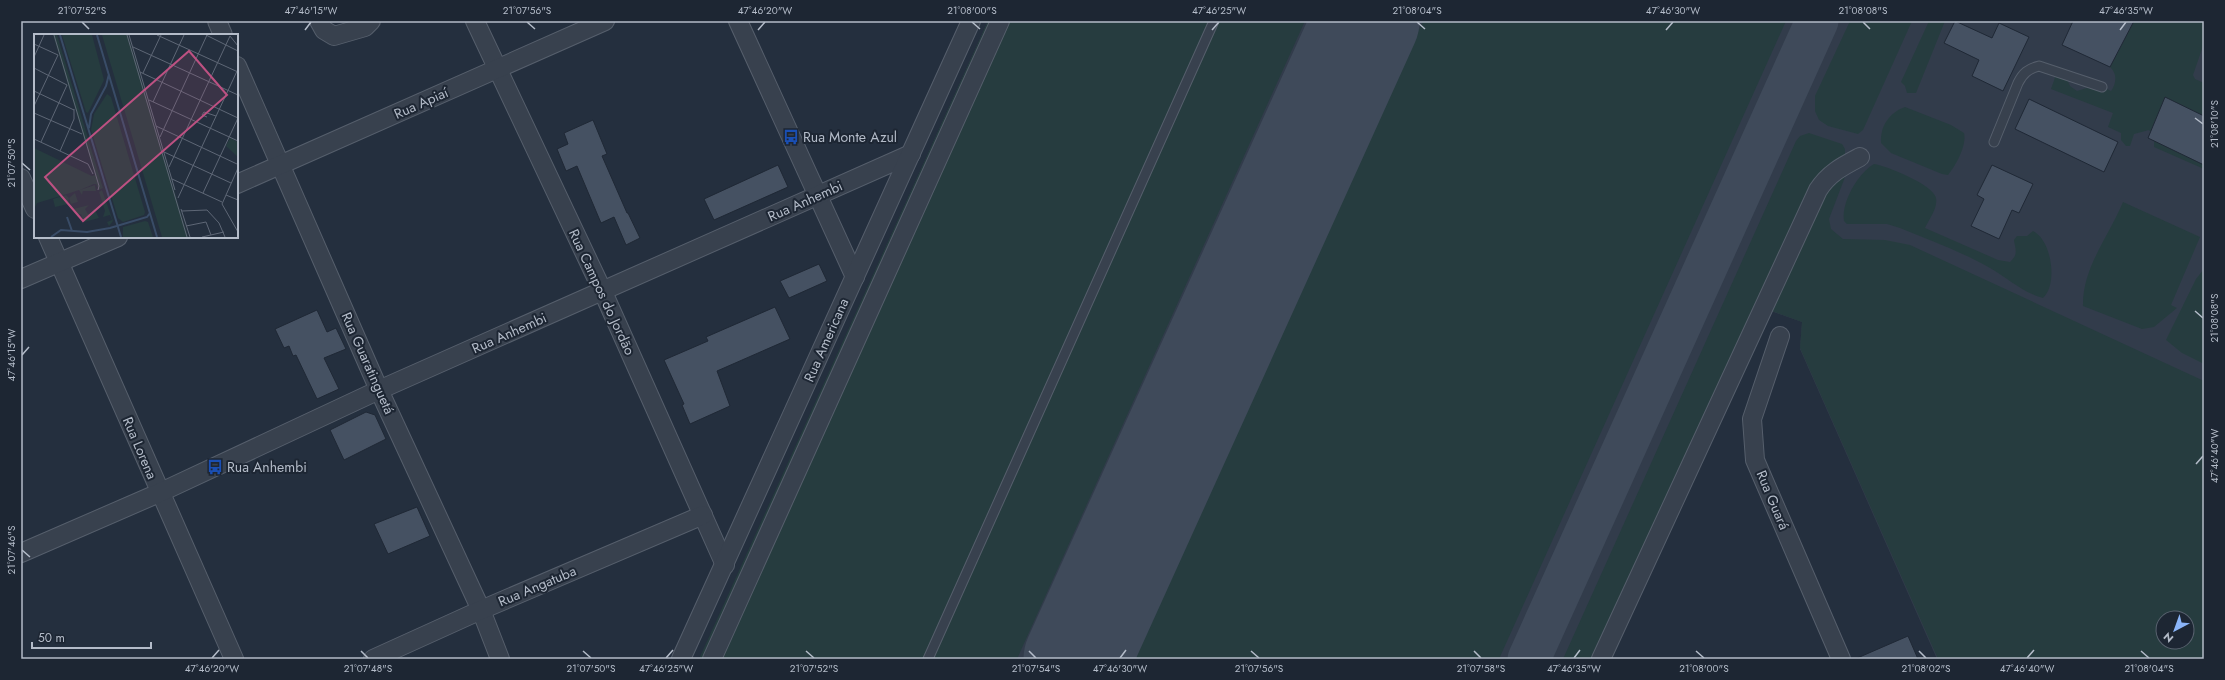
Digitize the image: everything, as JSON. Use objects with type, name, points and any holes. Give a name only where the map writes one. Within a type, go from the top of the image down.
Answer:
[{"type":"street","points":[[217,21],[223,34]]},
{"type":"street","points":[[320,21],[324,30],[334,36],[365,27],[371,21]]},
{"type":"street","name":"Rua Campos do Jordão","points":[[475,21],[603,292],[724,565]]},
{"type":"street","name":"Rua Apiaí","points":[[238,184],[605,21]]},
{"type":"street","points":[[738,21],[855,277]]},
{"type":"street","name":"Rua Americana","points":[[681,659],[971,21]]},
{"type":"street","points":[[712,659],[1000,21]]},
{"type":"street","name":"Rua Guaratinguetá","points":[[238,68],[379,390],[481,610],[500,659]]},
{"type":"street","name":"Rua Anhembi","points":[[21,553],[159,492],[379,390],[603,292],[911,154]]},
{"type":"street","points":[[1601,659],[1818,190],[1825,179],[1836,170],[1860,157]]},
{"type":"street","points":[[21,178],[34,207]]},
{"type":"street","name":"Rua Lorena","points":[[48,238],[159,492],[234,659]]},
{"type":"street","points":[[21,280],[116,238]]},
{"type":"street","name":"Rua Guará","points":[[1780,336],[1752,419],[1755,460],[1841,659]]},
{"type":"street","name":"Rua Angatuba","points":[[373,659],[481,610],[703,515]]},
{"type":"lane","points":[[928,659],[1214,21]]},
{"type":"lane","points":[[1994,142],[2022,74],[2029,69],[2039,66],[2102,87]]},
{"type":"shaded area","points":[[988,21],[2204,21],[2204,659],[1937,659],[1800,349],[1802,322],[1768,310],[1611,659],[700,659]]},
{"type":"green space","points":[[988,21],[1305,21],[1017,659],[699,659]]},
{"type":"green space","points":[[1423,21],[1786,21],[1499,659],[1135,659]]},
{"type":"green space","points":[[1850,21],[1912,21],[1863,130],[1858,134],[1828,126],[1819,120],[1815,111],[1815,96]]},
{"type":"green space","points":[[1929,21],[1945,21],[1916,93],[1907,93],[1905,86],[1901,82]]},
{"type":"green space","points":[[2134,21],[2204,21],[2204,43],[2193,75],[2195,79],[2204,83],[2204,169],[2154,147],[2154,136],[2149,130],[2134,134],[2130,146],[2126,146],[2121,140],[2121,133],[2108,127],[2113,113],[2051,89],[2057,72],[2065,75],[2070,86],[2077,91],[2090,87],[2102,87],[2111,91],[2114,85],[2115,75],[2110,67]]},
{"type":"green space","points":[[1905,107],[1951,125],[1964,133],[1965,138],[1962,149],[1948,175],[1942,174],[1891,153],[1881,143],[1882,131],[1887,121],[1894,113]]},
{"type":"green space","points":[[1809,133],[1842,144],[1845,149],[1845,177],[1829,219],[1831,229],[1843,239],[1885,240],[1910,245],[2204,381],[2204,659],[1938,659],[1800,348],[1802,322],[1769,310],[1611,659],[1563,659],[1796,141],[1800,136]]},
{"type":"green space","points":[[1874,164],[1889,168],[1909,177],[1927,187],[1933,193],[1936,198],[1936,206],[1925,228],[1998,260],[2010,262],[2013,259],[2016,251],[2014,240],[2017,236],[2027,236],[2033,231],[2040,236],[2045,243],[2051,263],[2048,292],[2043,298],[2035,295],[2022,289],[1990,268],[1946,246],[1900,228],[1887,224],[1847,224],[1844,221],[1844,214],[1848,197],[1862,174]]},
{"type":"green space","points":[[2123,202],[2200,237],[2171,305],[2177,308],[2154,327],[2142,329],[2083,306],[2087,278],[2097,252]]},
{"type":"green space","points":[[2204,269],[2204,364],[2182,353],[2166,340],[2196,279]]},
{"type":"building","points":[[1955,21],[1992,38],[1999,23],[2029,37],[2003,91],[1972,76],[1979,60],[1944,43]]},
{"type":"building","points":[[2073,21],[2134,21],[2110,67],[2062,45]]},
{"type":"building","points":[[2165,97],[2204,116],[2204,165],[2148,138]]},
{"type":"building","points":[[2029,99],[2118,142],[2104,172],[2015,129]]},
{"type":"building","points":[[593,120],[607,154],[602,156],[627,213],[640,238],[626,245],[614,217],[601,223],[577,166],[566,171],[557,149],[568,144],[564,133]]},
{"type":"building","points":[[778,165],[788,187],[714,220],[704,199]]},
{"type":"building","points":[[1992,165],[2033,184],[2019,213],[2012,210],[1999,239],[1971,226],[1984,199],[1977,195]]},
{"type":"building","points":[[819,264],[827,281],[789,298],[780,281]]},
{"type":"building","points":[[775,307],[790,339],[717,371],[730,406],[690,424],[682,405],[684,404],[664,360],[708,341],[706,337]]},
{"type":"building","points":[[317,310],[327,332],[336,328],[346,349],[324,358],[339,389],[317,399],[296,355],[293,356],[289,346],[284,348],[275,329]]},
{"type":"building","points":[[366,412],[375,415],[386,439],[344,460],[330,430]]},
{"type":"building","points":[[417,507],[430,536],[388,554],[374,524]]},
{"type":"building","points":[[1908,636],[1918,659],[1855,659]]},
{"type":"taxiway","points":[[1529,659],[1817,21]]},
{"type":"runway","points":[[1077,659],[1366,21]]},
{"type":"place","name":"Rua Monte Azul","points":[[791,137]]},
{"type":"place","name":"Rua Anhembi","points":[[215,467]]}]
